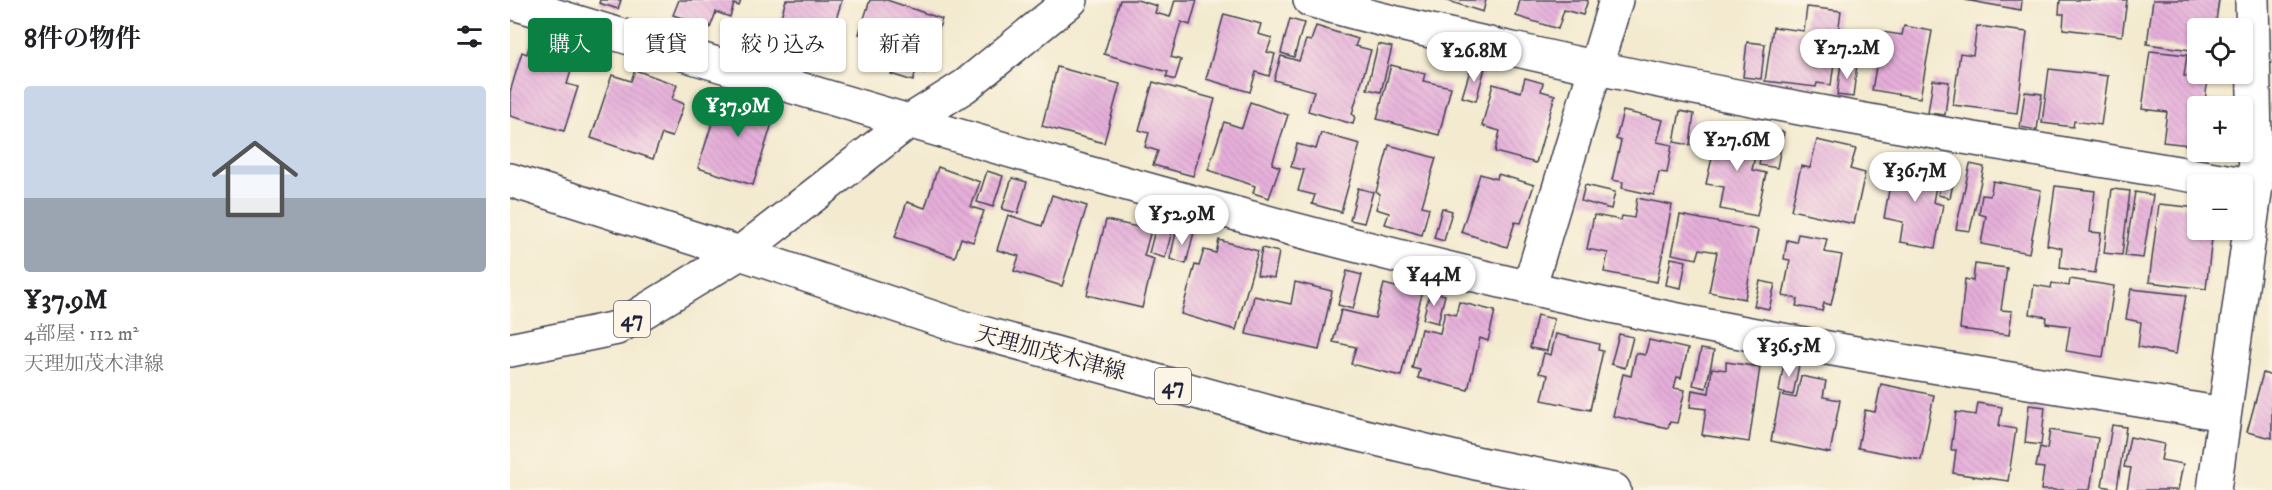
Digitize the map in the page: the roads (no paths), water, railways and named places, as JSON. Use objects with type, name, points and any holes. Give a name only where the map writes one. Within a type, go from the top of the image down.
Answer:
[{"type":"street","points":[[740,253],[908,122],[965,86],[1071,0]]},
{"type":"street","points":[[1310,0],[1366,8],[1595,68],[1807,111],[2256,186]]},
{"type":"street","points":[[1529,288],[1617,0]]},
{"type":"street","points":[[2214,490],[2256,186],[2252,0]]},
{"type":"street","points":[[510,2],[908,122],[1254,220],[1529,288],[1793,342],[2223,414]]},
{"type":"street","name":"天理加茂木津線","points":[[510,180],[740,253],[961,327],[1290,418],[1480,464],[1614,490]]},
{"type":"street","name":"47","points":[[510,350],[617,328],[740,253]]}]
